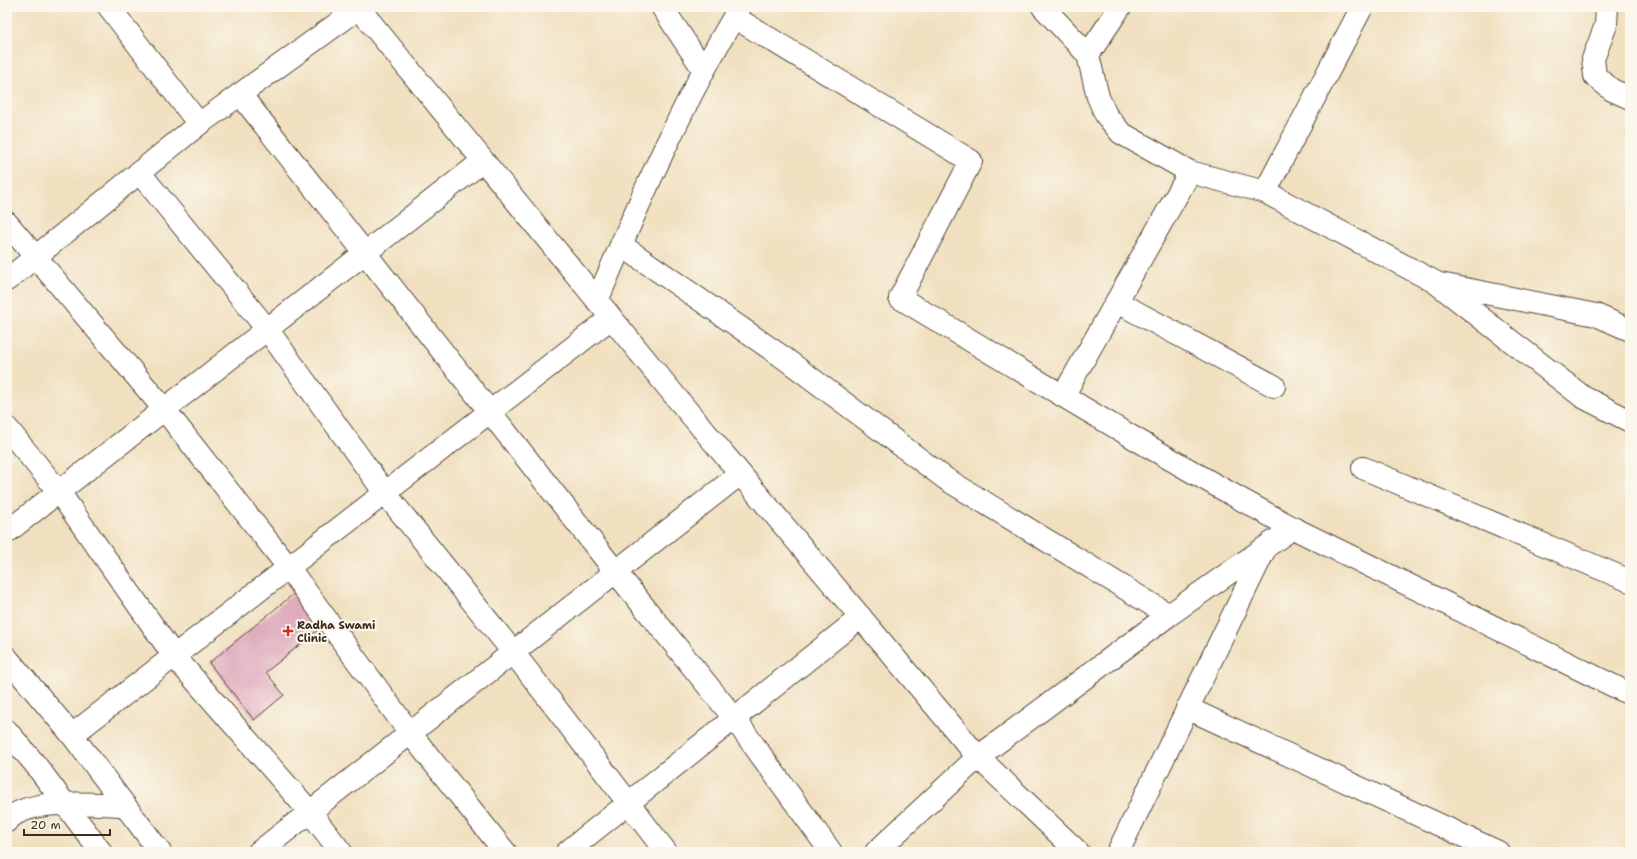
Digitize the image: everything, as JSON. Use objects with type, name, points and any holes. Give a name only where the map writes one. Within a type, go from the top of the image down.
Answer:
[{"type":"street","points":[[109,7],[199,124]]},
{"type":"street","points":[[7,280],[34,256],[199,124],[358,7],[611,318],[978,757],[1078,852]]},
{"type":"street","points":[[662,7],[703,69]]},
{"type":"street","points":[[1043,7],[1088,55],[1098,97],[1106,115],[1122,133],[1190,172],[1265,192],[1434,282],[1583,397],[1630,421]]},
{"type":"street","points":[[1088,55],[1120,7]]},
{"type":"street","points":[[1265,192],[1362,7]]},
{"type":"street","points":[[1607,7],[1606,25],[1593,59],[1595,76],[1612,90],[1630,98]]},
{"type":"street","points":[[597,301],[621,245],[703,69],[737,12],[971,161],[900,298],[1063,396],[1293,528],[1630,694]]},
{"type":"street","points":[[240,94],[364,254],[615,571],[734,718],[831,852]]},
{"type":"street","points":[[7,532],[483,161]]},
{"type":"street","points":[[139,172],[267,329],[385,493],[513,652],[666,852]]},
{"type":"street","points":[[1063,396],[1190,172]]},
{"type":"street","points":[[7,223],[164,409],[288,567],[410,733],[505,852]]},
{"type":"street","points":[[621,245],[784,358],[946,479],[1169,615]]},
{"type":"street","points":[[1434,282],[1596,315],[1630,330]]},
{"type":"street","points":[[1117,302],[1274,386]]},
{"type":"street","points":[[72,735],[611,318]]},
{"type":"street","points":[[7,428],[58,492],[174,656],[310,812],[341,852]]},
{"type":"street","points":[[1363,468],[1630,581]]},
{"type":"street","points":[[259,852],[740,474]]},
{"type":"street","points":[[876,852],[978,757],[1169,615],[1293,528]]},
{"type":"street","points":[[1118,852],[1266,547]]},
{"type":"street","points":[[567,852],[860,617]]},
{"type":"street","points":[[7,658],[72,735],[160,852]]},
{"type":"street","points":[[1187,708],[1498,852]]},
{"type":"street","points":[[7,731],[101,852]]},
{"type":"street","points":[[7,821],[10,816],[26,808],[64,803],[124,805]]},
{"type":"building","points":[[296,592],[323,626],[266,672],[284,695],[254,720],[209,663]]},
{"type":"place","name":"Radha Swami Clinic","points":[[288,631]]}]
